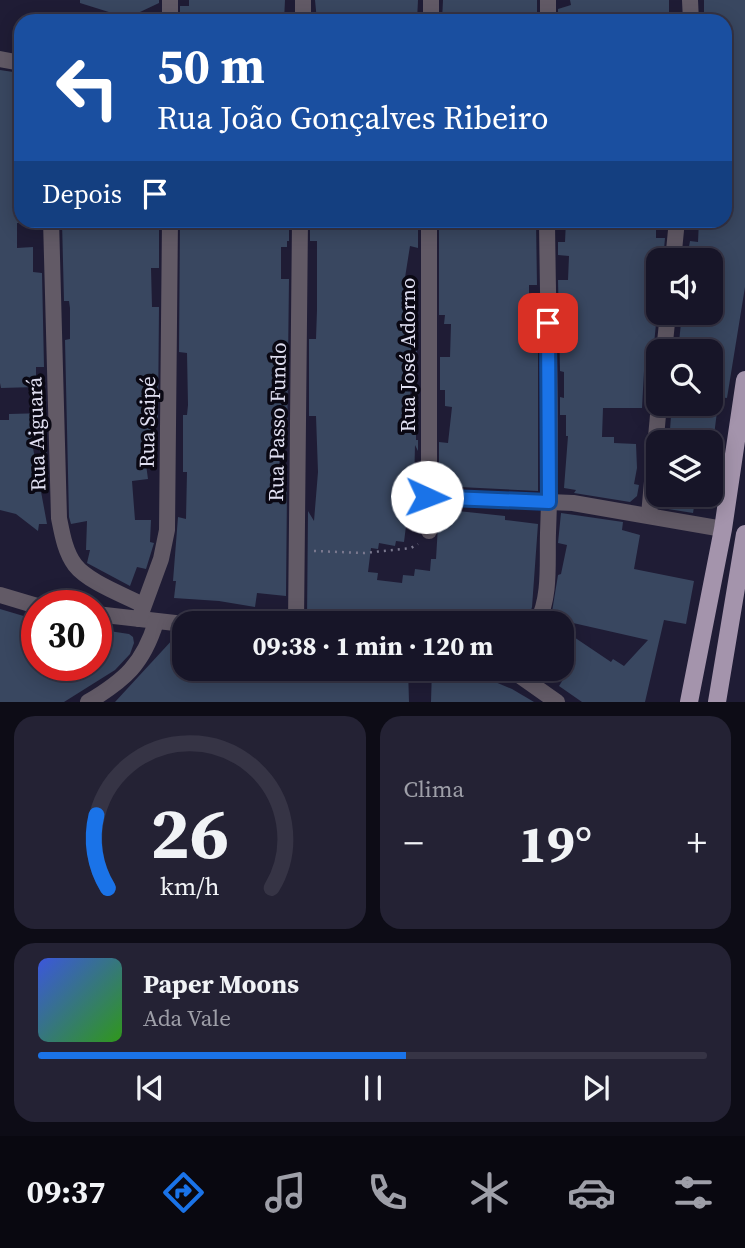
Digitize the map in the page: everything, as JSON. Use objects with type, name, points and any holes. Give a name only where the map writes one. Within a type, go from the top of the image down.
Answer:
[{"type":"main road","points":[[690,702],[723,528],[745,380]]},
{"type":"main road","points":[[717,702],[745,534]]},
{"type":"street","name":"Rua Aiguará","points":[[51,228],[59,517],[65,544],[75,565],[87,576],[141,612]]},
{"type":"street","name":"Rua Saipé","points":[[141,612],[161,559],[167,530],[170,228]]},
{"type":"street","name":"Rua Passo Fundo","points":[[296,611],[300,228]]},
{"type":"street","name":"Rua José Adorno","points":[[429,228],[429,531]]},
{"type":"street","points":[[542,611],[546,592],[549,502],[547,228]]},
{"type":"street","points":[[674,248],[676,228]]},
{"type":"street","points":[[649,515],[658,416]]},
{"type":"street","points":[[427,497],[549,502],[723,528]]},
{"type":"street","points":[[0,595],[21,601]]},
{"type":"street","points":[[112,613],[141,612],[156,622],[172,623]]},
{"type":"street","points":[[88,702],[131,671],[145,654],[156,622]]},
{"type":"street","points":[[528,681],[557,702]]},
{"type":"path","points":[[297,551],[364,553],[411,548],[422,542],[429,531]]},
{"type":"building","points":[[80,0],[159,0],[159,3],[140,12],[141,14],[115,14],[80,3]]},
{"type":"building","points":[[189,0],[285,0],[284,14],[180,14],[180,6],[189,6]]},
{"type":"building","points":[[315,0],[418,0],[417,14],[316,14]]},
{"type":"building","points":[[443,0],[537,0],[537,14],[442,14]]},
{"type":"building","points":[[570,0],[669,0],[669,14],[558,14],[558,9],[571,5]]},
{"type":"building","points":[[704,0],[745,0],[745,287],[727,398],[723,398],[723,339],[679,339],[681,325],[723,325],[723,248],[689,248],[690,241],[698,242],[699,228],[732,228],[732,14],[704,14]]},
{"type":"building","points":[[0,70],[14,72],[14,228],[17,228],[17,248],[33,247],[33,272],[42,273],[44,367],[36,367],[36,387],[1,388]]},
{"type":"building","points":[[62,228],[159,228],[159,268],[151,268],[152,307],[159,307],[158,422],[151,423],[153,445],[147,446],[149,456],[145,457],[148,479],[132,481],[135,520],[151,520],[150,542],[154,543],[146,569],[137,567],[130,586],[87,563],[90,550],[86,550],[87,521],[71,524],[69,517],[65,340],[70,339],[70,308],[69,301],[64,301]]},
{"type":"building","points":[[180,228],[289,228],[287,247],[281,247],[281,279],[289,279],[287,445],[280,445],[279,478],[279,489],[287,489],[286,596],[257,593],[255,607],[174,598],[178,517],[186,519],[187,472],[183,472],[183,415],[187,415],[188,405],[187,353],[179,352]]},
{"type":"building","points":[[310,228],[418,228],[418,248],[410,246],[404,284],[413,286],[405,323],[416,325],[417,354],[407,352],[402,379],[409,381],[408,387],[411,388],[408,413],[416,414],[418,451],[415,445],[414,487],[401,486],[400,504],[418,506],[418,528],[406,526],[404,542],[396,541],[395,546],[379,543],[378,549],[371,548],[368,572],[378,573],[377,580],[402,583],[403,575],[414,576],[415,569],[430,571],[431,559],[436,559],[439,509],[505,516],[505,520],[538,524],[531,611],[307,611],[308,511],[314,521],[318,472],[316,416],[309,416],[309,339],[316,339],[317,241],[310,241]]},
{"type":"building","points":[[439,228],[536,228],[537,285],[529,285],[529,315],[538,315],[538,491],[439,486],[439,442],[448,443],[452,407],[445,406],[445,390],[440,390],[440,357],[450,357],[451,324],[444,324],[445,315],[439,315]]},
{"type":"building","points":[[566,228],[656,228],[656,238],[665,238],[664,248],[646,248],[646,325],[656,325],[654,339],[646,339],[642,408],[603,408],[602,437],[614,437],[614,443],[636,444],[637,468],[634,484],[639,485],[637,496],[630,502],[574,493],[576,490],[564,488],[568,436],[566,415],[560,415],[560,397],[564,398],[564,372],[560,371],[558,280],[568,280],[569,256],[558,255],[558,242],[565,242]]},
{"type":"building","points":[[46,413],[47,468],[38,447],[33,448],[47,524],[39,524],[38,531],[16,514],[0,510],[0,420],[9,420],[9,414]]},
{"type":"building","points":[[671,416],[716,416],[715,430],[670,430]]},
{"type":"building","points":[[667,507],[694,507],[693,513]]},
{"type":"building","points":[[561,513],[623,522],[622,530],[640,535],[634,569],[694,581],[686,624],[664,620],[645,702],[582,702],[559,686],[562,681],[574,681],[574,637],[611,662],[613,659],[624,666],[648,640],[574,623],[574,611],[552,611],[558,575],[561,574],[567,545],[558,543]]},
{"type":"building","points":[[0,609],[21,615],[21,681],[97,681],[64,702],[0,702]]},
{"type":"building","points":[[112,631],[129,634],[134,643],[130,654],[112,672]]},
{"type":"building","points":[[172,640],[172,681],[408,681],[409,702],[115,702]]},
{"type":"building","points":[[432,681],[493,681],[534,702],[431,702]]},
{"type":"route","points":[[427,497],[549,502],[548,323]]}]
